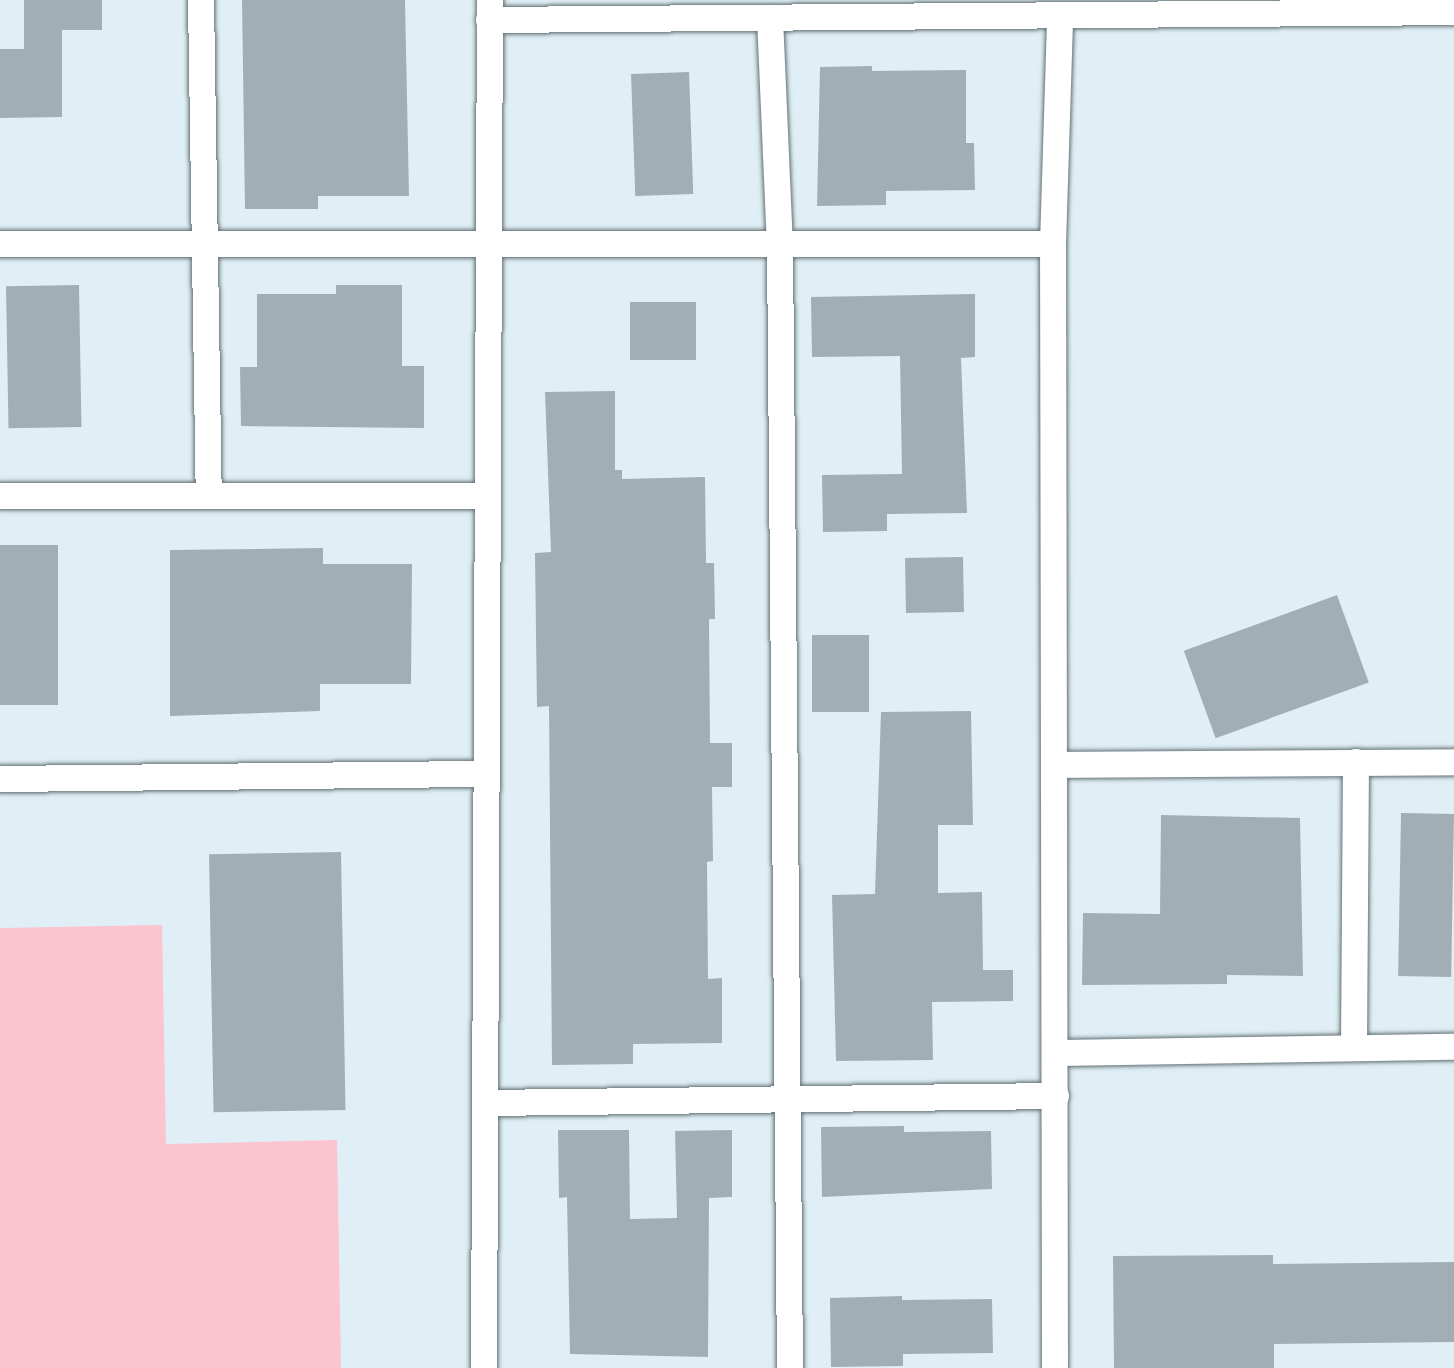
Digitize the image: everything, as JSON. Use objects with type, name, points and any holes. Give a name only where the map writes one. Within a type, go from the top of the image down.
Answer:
[{"type":"street","points":[[201,0],[209,496]]},
{"type":"street","points":[[484,1368],[490,10],[770,18],[1060,15],[1276,7],[1454,12]]},
{"type":"street","points":[[1055,1368],[1057,765],[1053,244],[1060,15]]},
{"type":"street","points":[[770,18],[780,246],[790,1368]]},
{"type":"street","points":[[0,244],[205,246],[1053,244]]},
{"type":"street","points":[[0,496],[488,496]]},
{"type":"street","points":[[1354,1048],[1356,762]]},
{"type":"street","points":[[1057,765],[1454,762]]},
{"type":"street","points":[[0,779],[487,774]]},
{"type":"street","points":[[1057,1053],[1454,1047]]},
{"type":"street","points":[[485,1103],[1056,1096]]},
{"type":"shaded area","points":[[162,925],[166,1144],[337,1140],[341,1368],[0,1368],[0,928]]},
{"type":"building","points":[[24,0],[102,0],[102,30],[62,30],[62,117],[0,118],[0,49],[24,49]]},
{"type":"building","points":[[242,0],[405,0],[409,196],[318,196],[318,209],[245,209]]},
{"type":"building","points":[[872,66],[872,71],[966,70],[966,143],[974,143],[975,190],[886,191],[886,205],[817,206],[820,67]]},
{"type":"building","points":[[689,72],[693,194],[635,196],[631,74]]},
{"type":"building","points":[[79,285],[81,427],[8,428],[6,286]]},
{"type":"building","points":[[336,285],[402,285],[402,366],[424,366],[424,428],[241,426],[240,367],[257,367],[257,294],[336,294]]},
{"type":"building","points":[[975,294],[975,357],[961,358],[967,513],[887,514],[887,531],[823,532],[822,475],[902,474],[900,356],[812,357],[811,297]]},
{"type":"building","points":[[630,302],[696,302],[696,360],[630,360]]},
{"type":"building","points":[[615,391],[615,470],[622,470],[622,479],[705,477],[706,563],[714,563],[715,619],[709,619],[710,743],[732,743],[732,787],[712,787],[713,861],[707,862],[708,979],[722,978],[722,1043],[633,1044],[633,1064],[552,1065],[549,706],[537,707],[535,553],[551,552],[545,392]]},
{"type":"building","points":[[0,545],[58,545],[58,705],[0,705]]},
{"type":"building","points":[[323,548],[323,564],[412,564],[411,684],[320,684],[320,711],[170,716],[170,550]]},
{"type":"building","points":[[963,557],[964,612],[906,613],[905,558]]},
{"type":"building","points":[[1337,595],[1369,682],[1216,738],[1184,651]]},
{"type":"building","points":[[812,635],[869,635],[869,712],[812,712]]},
{"type":"building","points":[[971,711],[973,825],[938,825],[938,893],[982,892],[983,970],[1013,970],[1013,1001],[932,1002],[933,1060],[836,1061],[832,895],[875,894],[881,712]]},
{"type":"building","points":[[1401,813],[1454,814],[1451,977],[1398,976]]},
{"type":"building","points":[[1161,815],[1300,818],[1303,976],[1227,975],[1227,984],[1082,985],[1083,913],[1160,914]]},
{"type":"building","points":[[341,852],[346,1110],[214,1112],[209,854]]},
{"type":"building","points":[[904,1126],[904,1132],[991,1131],[992,1189],[822,1197],[821,1127]]},
{"type":"building","points":[[558,1130],[629,1130],[630,1219],[677,1218],[675,1131],[732,1130],[732,1197],[709,1198],[708,1357],[570,1354],[567,1197],[559,1198]]},
{"type":"building","points":[[1273,1255],[1273,1264],[1454,1262],[1454,1342],[1274,1344],[1274,1368],[1114,1368],[1113,1256]]},
{"type":"building","points":[[902,1296],[902,1300],[992,1299],[993,1353],[903,1354],[903,1366],[831,1367],[830,1298]]}]
